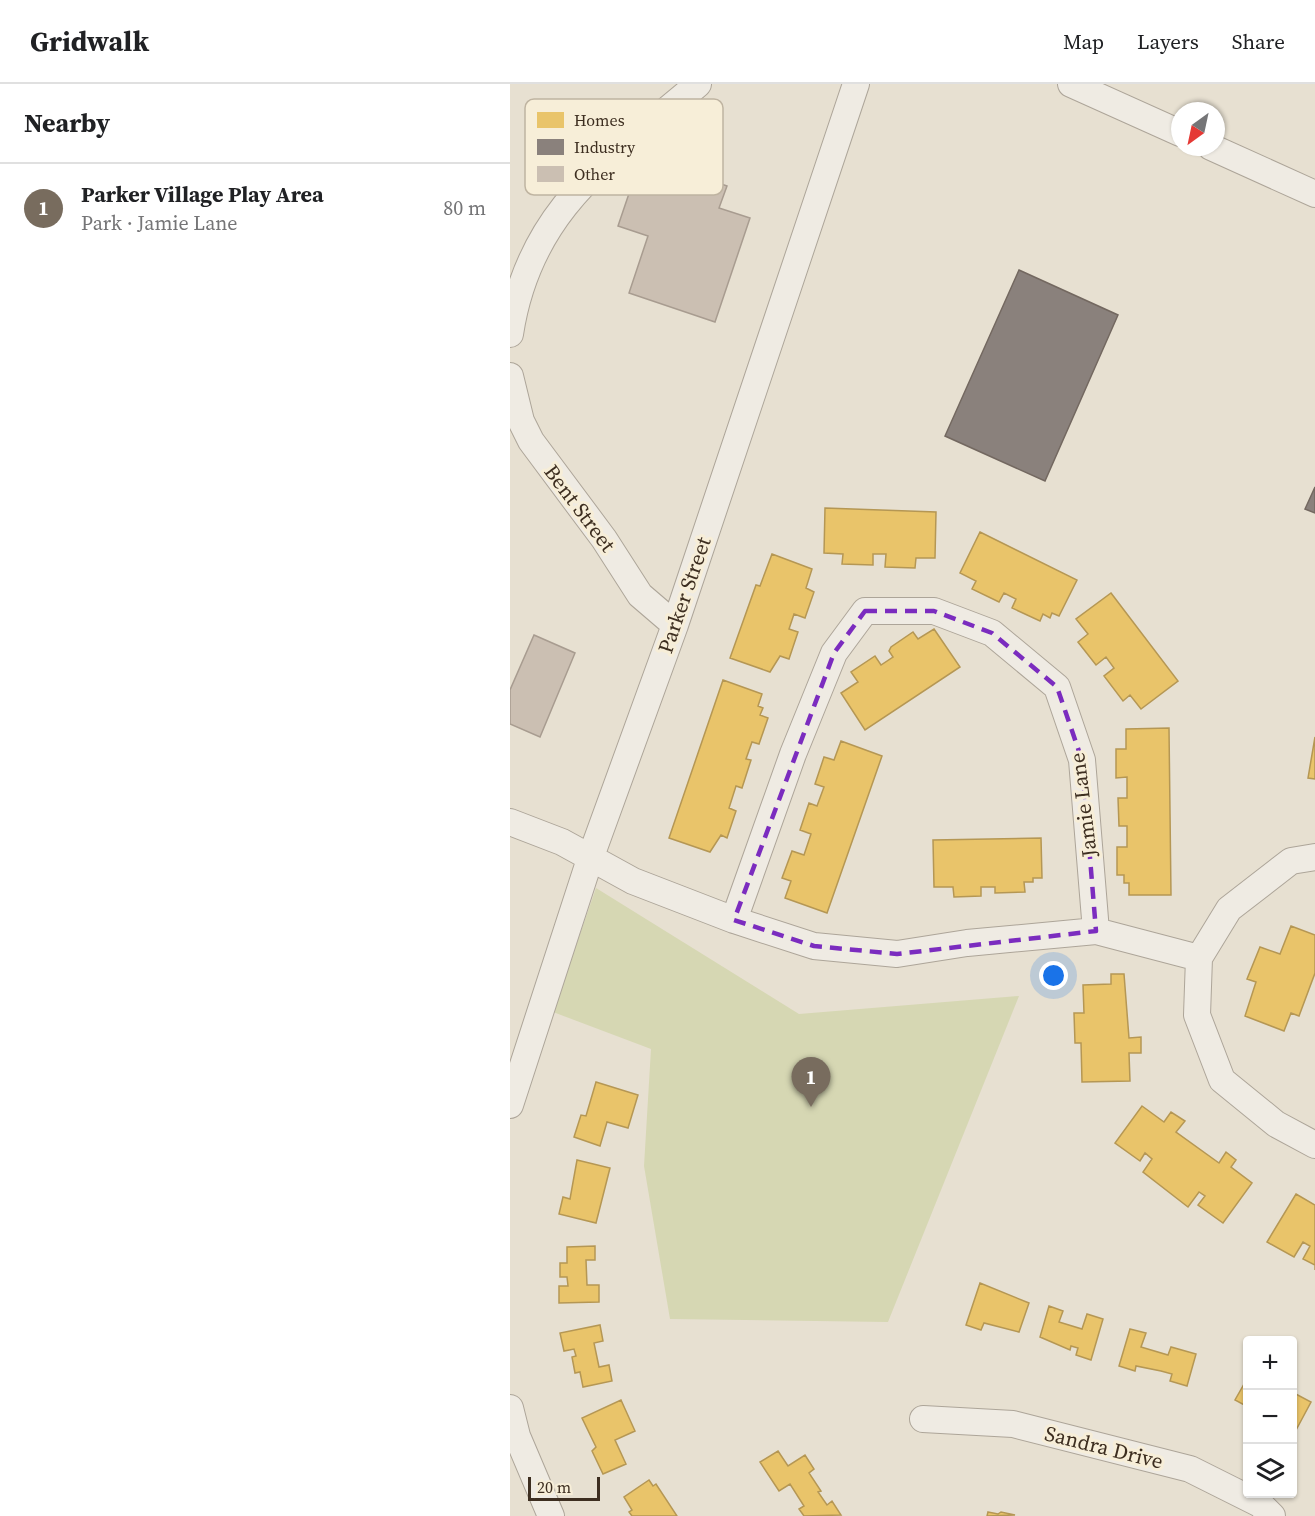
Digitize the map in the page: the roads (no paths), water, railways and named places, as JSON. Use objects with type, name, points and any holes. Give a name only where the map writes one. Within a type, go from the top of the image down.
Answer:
[{"type":"street","points":[[681,99],[699,84]]},
{"type":"street","name":"Parker Street","points":[[510,1105],[590,859],[675,625],[856,84]]},
{"type":"street","points":[[1071,84],[1171,129]]},
{"type":"street","points":[[1225,153],[1315,194]]},
{"type":"street","points":[[510,334],[516,299],[524,274],[550,225],[573,195]]},
{"type":"street","name":"Bent Street","points":[[510,376],[521,421],[540,455],[599,531],[640,595],[675,625]]},
{"type":"street","name":"Jamie Lane","points":[[734,920],[793,754],[834,653],[865,611],[934,611],[992,633],[1057,687],[1082,760],[1096,931]]},
{"type":"street","points":[[510,822],[562,842],[633,881],[734,920],[814,946],[897,954],[967,943],[1096,931],[1198,958]]},
{"type":"street","points":[[1315,857],[1291,861],[1229,909],[1198,958],[1197,1015],[1222,1080],[1276,1124],[1315,1145]]},
{"type":"street","points":[[510,1407],[517,1436],[551,1516]]},
{"type":"street","name":"Sandra Drive","points":[[923,1419],[1013,1424],[1190,1469],[1260,1504],[1272,1516]]},
{"type":"place","name":"Parker Village Play Area","points":[[811,1107]]}]
